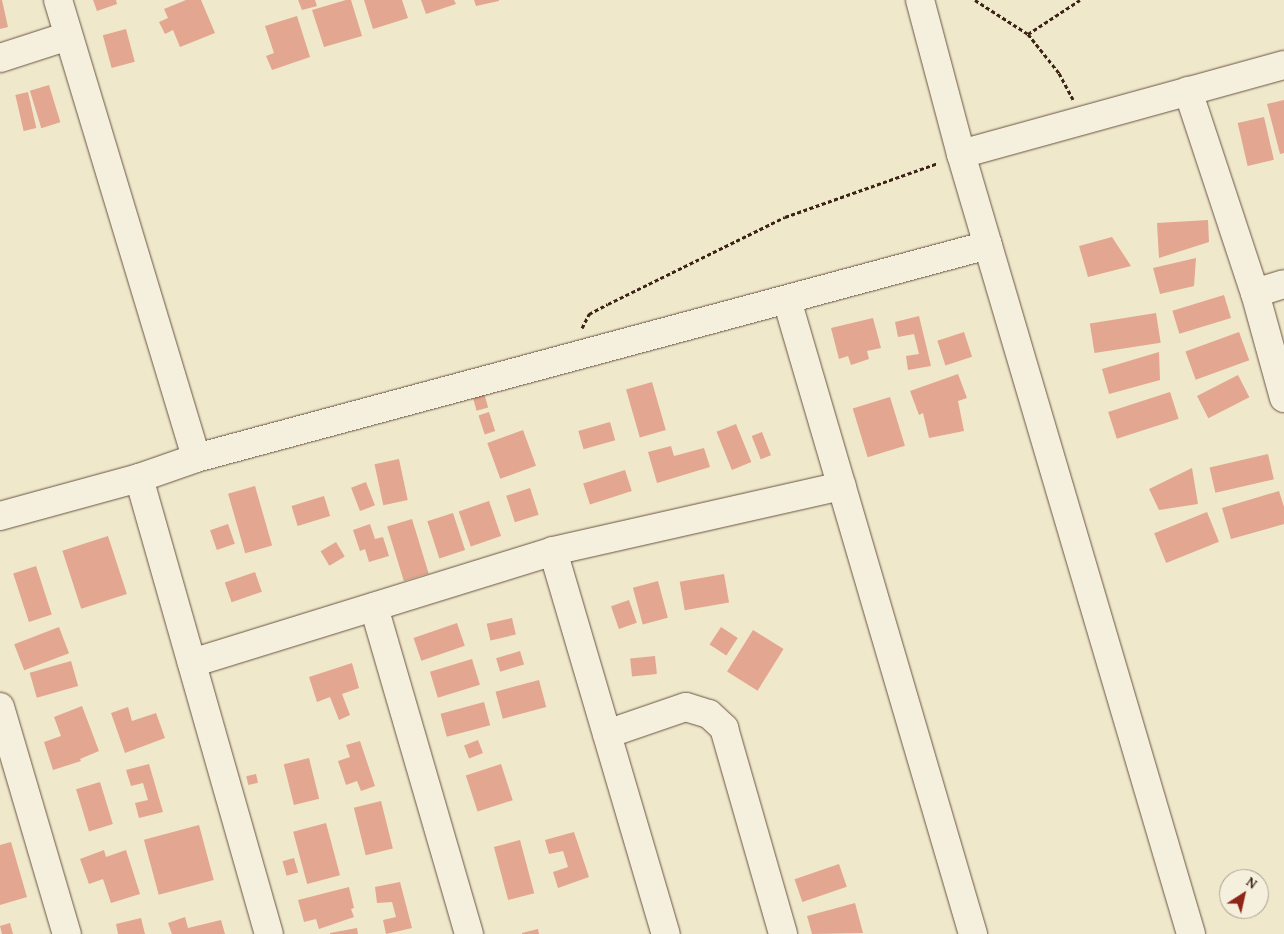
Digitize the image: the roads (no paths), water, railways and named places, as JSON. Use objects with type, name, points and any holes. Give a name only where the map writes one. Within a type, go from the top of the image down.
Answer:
[{"type":"street","points":[[58,0],[196,458]]},
{"type":"street","points":[[920,0],[961,154],[1191,934]]},
{"type":"street","points":[[0,58],[68,36]]},
{"type":"street","points":[[961,154],[1284,65]]},
{"type":"street","points":[[1188,91],[1255,292],[1284,398]]},
{"type":"street","points":[[0,516],[139,478],[196,458],[988,245]]},
{"type":"street","points":[[1255,292],[1284,284]]},
{"type":"street","points":[[787,300],[973,934]]},
{"type":"street","points":[[139,478],[269,934]]},
{"type":"street","points":[[192,663],[553,551],[842,486]]},
{"type":"street","points":[[553,551],[666,934]]},
{"type":"street","points":[[374,607],[469,934]]},
{"type":"street","points":[[608,734],[686,707],[709,714],[724,728],[783,934]]},
{"type":"street","points":[[1,712],[67,934]]}]
